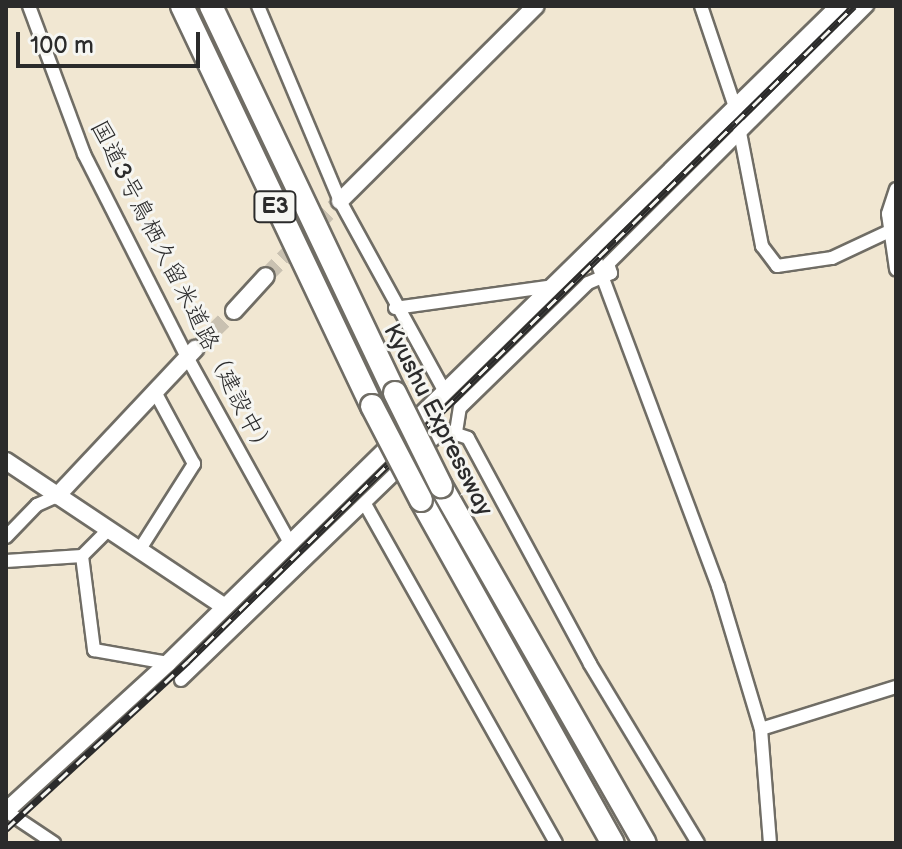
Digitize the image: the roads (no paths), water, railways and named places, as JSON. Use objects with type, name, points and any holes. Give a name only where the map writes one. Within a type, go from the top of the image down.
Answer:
[{"type":"highway","name":"E3","points":[[182,6],[372,406],[421,500],[613,843]]},
{"type":"highway","name":"Kyushu Expressway","points":[[211,6],[441,486],[645,843]]},
{"type":"street","name":"国道3号鳥栖久留米道路（建設中）","points":[[29,6],[84,154],[290,543]]},
{"type":"street","points":[[258,6],[340,201],[395,308],[444,390]]},
{"type":"street","points":[[340,201],[536,6]]},
{"type":"street","points":[[701,6],[735,107],[762,246],[777,266],[832,258],[894,230]]},
{"type":"street","points":[[54,843],[6,811],[168,663],[222,605],[290,543],[839,6]]},
{"type":"street","points":[[456,432],[460,408],[588,283],[611,273],[608,264],[867,6]]},
{"type":"street","points":[[896,189],[888,214],[894,230],[896,269]]},
{"type":"street","points":[[592,249],[718,586],[761,729],[770,843]]},
{"type":"street","points":[[234,311],[266,276]]},
{"type":"street","points":[[395,308],[554,286]]},
{"type":"street","points":[[6,537],[37,505],[57,496],[191,353]]},
{"type":"street","points":[[140,549],[194,464],[155,392]]},
{"type":"street","points":[[181,680],[437,435],[456,432],[468,438],[590,664],[698,843]]},
{"type":"street","points":[[6,461],[222,605]]},
{"type":"street","points":[[365,504],[556,843]]},
{"type":"street","points":[[6,561],[82,556],[109,529]]},
{"type":"street","points":[[82,556],[94,650],[168,663]]},
{"type":"street","points":[[761,729],[896,687]]},
{"type":"tunnel","points":[[266,276],[340,201]]},
{"type":"tunnel","points":[[195,349],[234,311]]},
{"type":"railway","points":[[6,829],[188,661],[854,6]]}]
